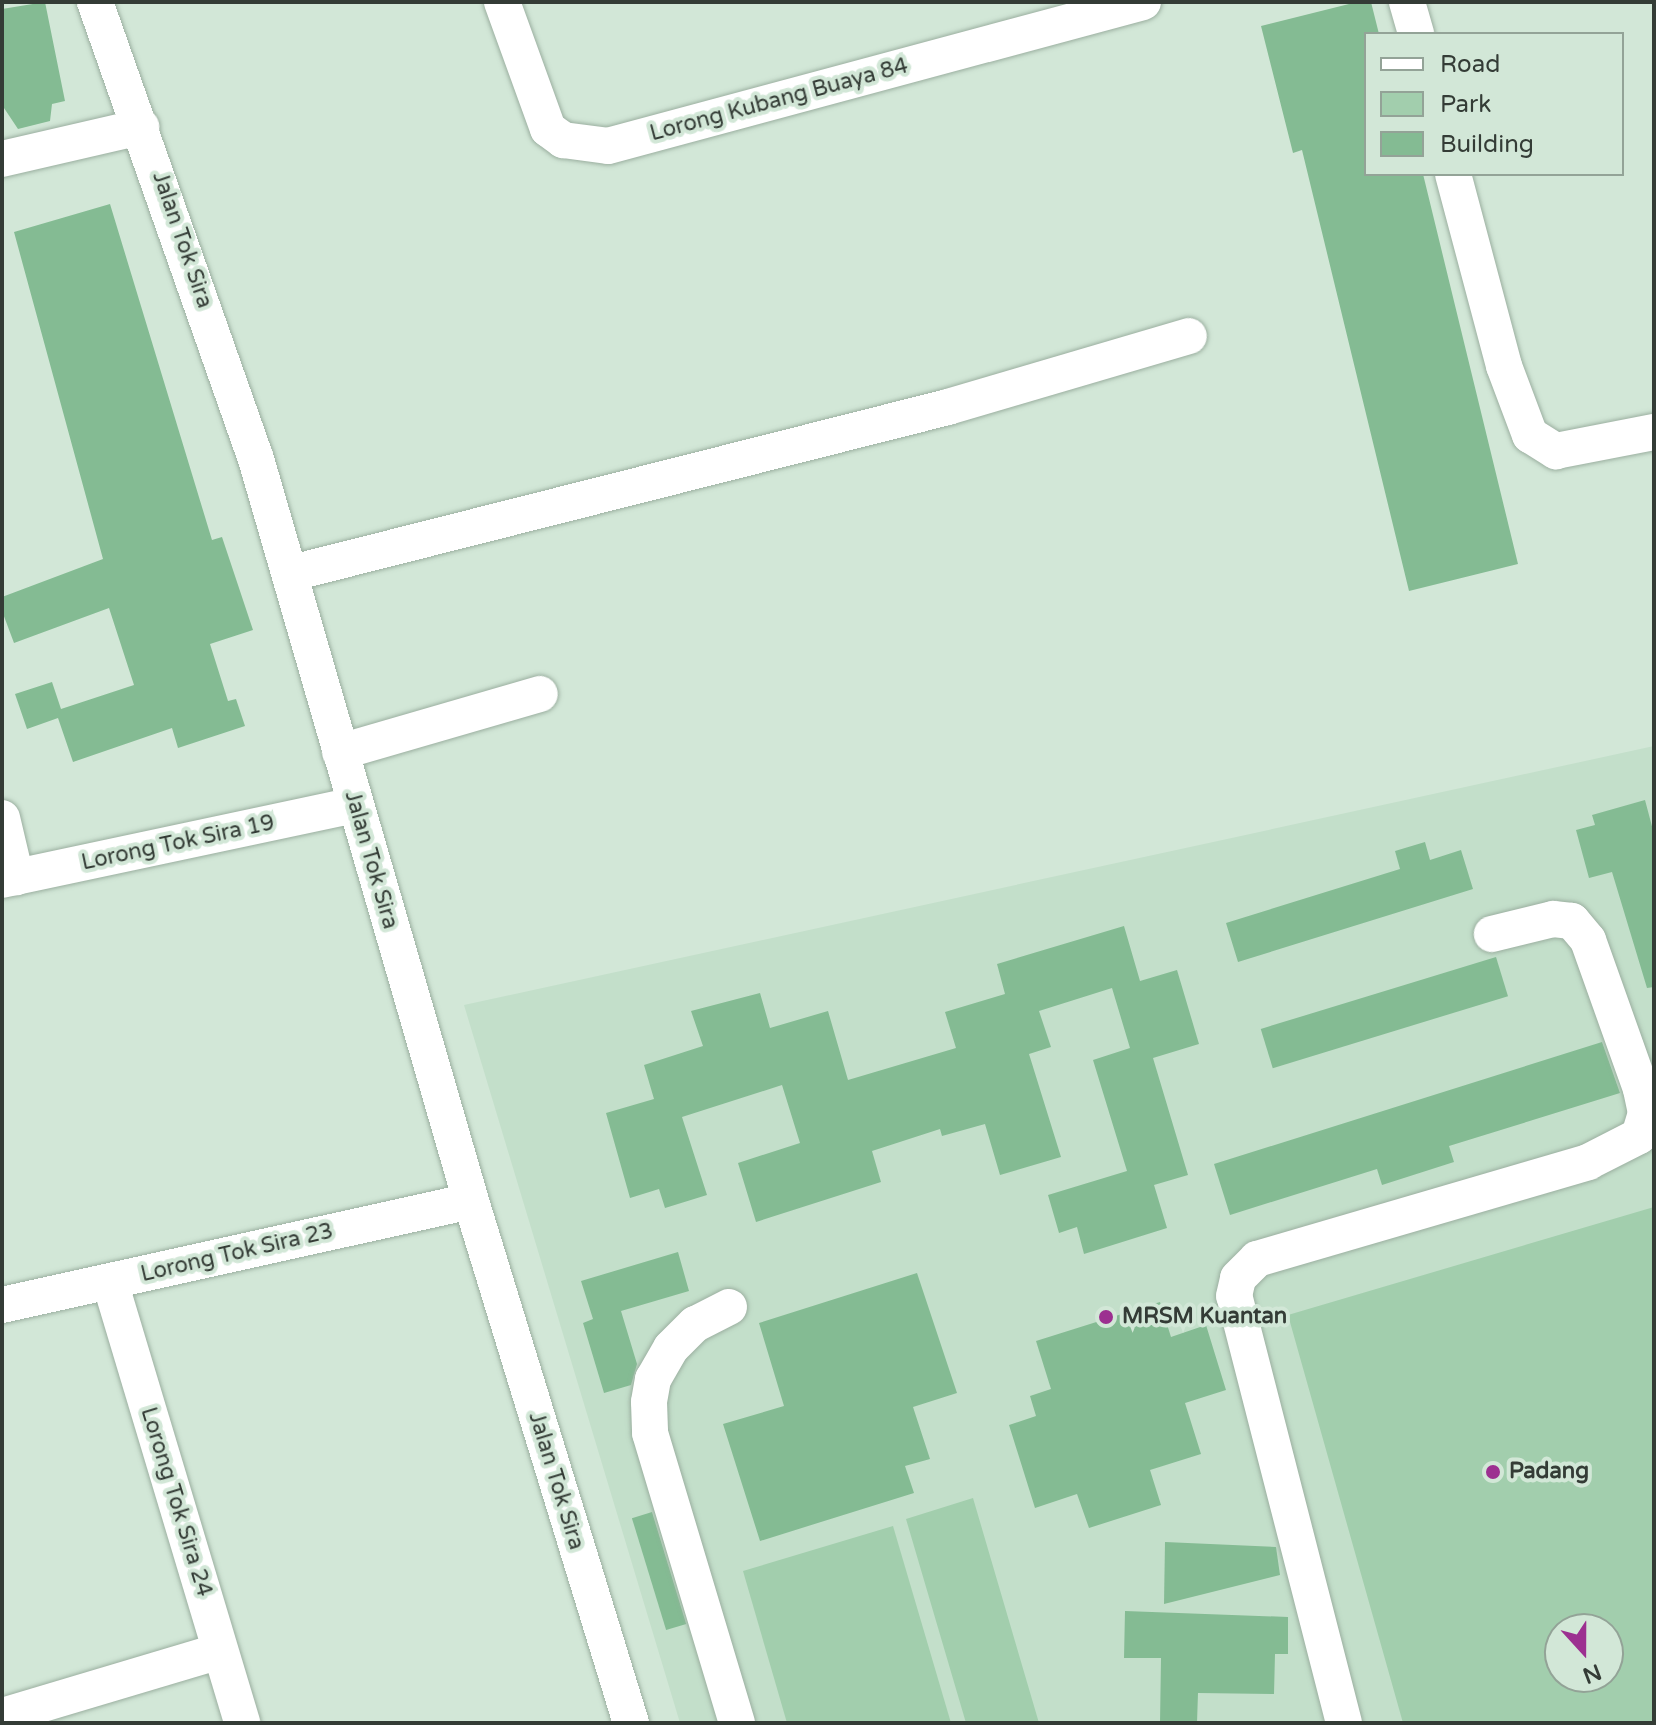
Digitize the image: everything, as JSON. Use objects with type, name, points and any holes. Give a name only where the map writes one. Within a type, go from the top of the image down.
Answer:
[{"type":"street","name":"Jalan Tok Sira","points":[[95,2],[141,127],[292,573],[354,805],[631,1723]]},
{"type":"street","name":"Lorong Kubang Buaya 84","points":[[502,2],[548,129],[563,140],[608,146],[1143,2]]},
{"type":"street","points":[[1407,2],[1415,32]]},
{"type":"street","points":[[2,159],[141,127]]},
{"type":"street","points":[[1454,176],[1504,366],[1530,435],[1556,451],[1654,432]]},
{"type":"street","points":[[292,573],[948,407],[1189,336]]},
{"type":"street","points":[[340,752],[540,694]]},
{"type":"street","name":"Lorong Tok Sira 19","points":[[9,879],[354,805]]},
{"type":"street","points":[[2,818],[9,879]]},
{"type":"street","points":[[1344,1723],[1234,1296],[1238,1278],[1257,1259],[1588,1162],[1639,1136],[1646,1113],[1641,1089],[1588,940],[1572,921],[1553,919],[1492,934]]},
{"type":"street","name":"Lorong Tok Sira 23","points":[[2,1305],[471,1201]]},
{"type":"street","name":"Lorong Tok Sira 24","points":[[110,1282],[242,1723]]},
{"type":"street","points":[[729,1307],[695,1324],[671,1348],[653,1379],[649,1402],[650,1433],[737,1723]]},
{"type":"street","points":[[2,1716],[220,1651]]},
{"type":"shaded area","name":"MRSM Kuantan","points":[[1654,746],[1654,1723],[680,1723],[464,1005]]},
{"type":"green space","name":"Padang","points":[[1654,1207],[1654,1723],[1403,1723],[1288,1315]]},
{"type":"green space","points":[[973,1498],[1039,1723],[966,1723],[906,1519]]},
{"type":"green space","points":[[893,1526],[951,1723],[787,1723],[743,1571]]},
{"type":"building","points":[[45,2],[65,101],[52,104],[50,121],[18,129],[2,105],[2,9]]},
{"type":"building","points":[[1357,2],[1371,2],[1378,32],[1364,32],[1364,176],[1423,176],[1518,564],[1409,591],[1302,150],[1293,153],[1261,26]]},
{"type":"building","points":[[110,204],[212,540],[222,537],[253,630],[210,644],[228,701],[236,699],[245,726],[178,748],[172,728],[73,762],[58,718],[27,729],[15,694],[52,682],[61,709],[134,685],[109,608],[14,643],[2,611],[2,597],[103,559],[14,232]]},
{"type":"building","points":[[1645,800],[1654,834],[1654,987],[1647,988],[1612,872],[1589,878],[1576,830],[1595,825],[1592,815]]},
{"type":"building","points":[[1425,842],[1430,860],[1461,850],[1473,889],[1238,962],[1226,923],[1400,869],[1395,851]]},
{"type":"building","points":[[1124,926],[1140,981],[1177,970],[1199,1044],[1153,1058],[1188,1175],[1154,1185],[1167,1228],[1084,1254],[1077,1227],[1059,1233],[1048,1195],[1127,1171],[1093,1060],[1130,1048],[1112,988],[1039,1011],[1051,1047],[1029,1054],[1061,1157],[1000,1175],[985,1124],[942,1136],[940,1129],[872,1151],[881,1182],[756,1222],[738,1163],[800,1143],[782,1085],[682,1117],[707,1195],[665,1208],[659,1189],[630,1198],[606,1113],[654,1099],[644,1065],[703,1046],[691,1011],[760,993],[770,1028],[828,1011],[848,1080],[956,1048],[945,1012],[1005,994],[997,964]]},
{"type":"building","points":[[1496,957],[1508,996],[1273,1068],[1261,1029]]},
{"type":"building","points":[[1602,1042],[1620,1093],[1449,1146],[1454,1162],[1382,1185],[1377,1169],[1230,1215],[1214,1164]]},
{"type":"building","points":[[678,1252],[689,1291],[621,1311],[637,1364],[631,1385],[604,1393],[583,1323],[593,1319],[581,1281]]},
{"type":"building","points":[[917,1273],[957,1393],[913,1407],[930,1459],[905,1466],[914,1493],[760,1541],[723,1424],[784,1406],[759,1323]]},
{"type":"building","points":[[1160,1302],[1171,1337],[1206,1325],[1226,1390],[1185,1403],[1201,1454],[1150,1470],[1161,1505],[1089,1528],[1077,1494],[1035,1508],[1009,1425],[1036,1416],[1030,1396],[1051,1389],[1036,1341]]},
{"type":"building","points":[[652,1512],[686,1624],[666,1630],[632,1518]]},
{"type":"building","points":[[1165,1542],[1276,1547],[1280,1575],[1164,1604]]},
{"type":"building","points":[[1125,1611],[1288,1617],[1288,1654],[1275,1654],[1274,1694],[1198,1693],[1197,1723],[1160,1723],[1161,1658],[1124,1658]]},
{"type":"place","name":"MRSM Kuantan","points":[[1106,1317]]},
{"type":"place","name":"Padang","points":[[1493,1472]]}]
